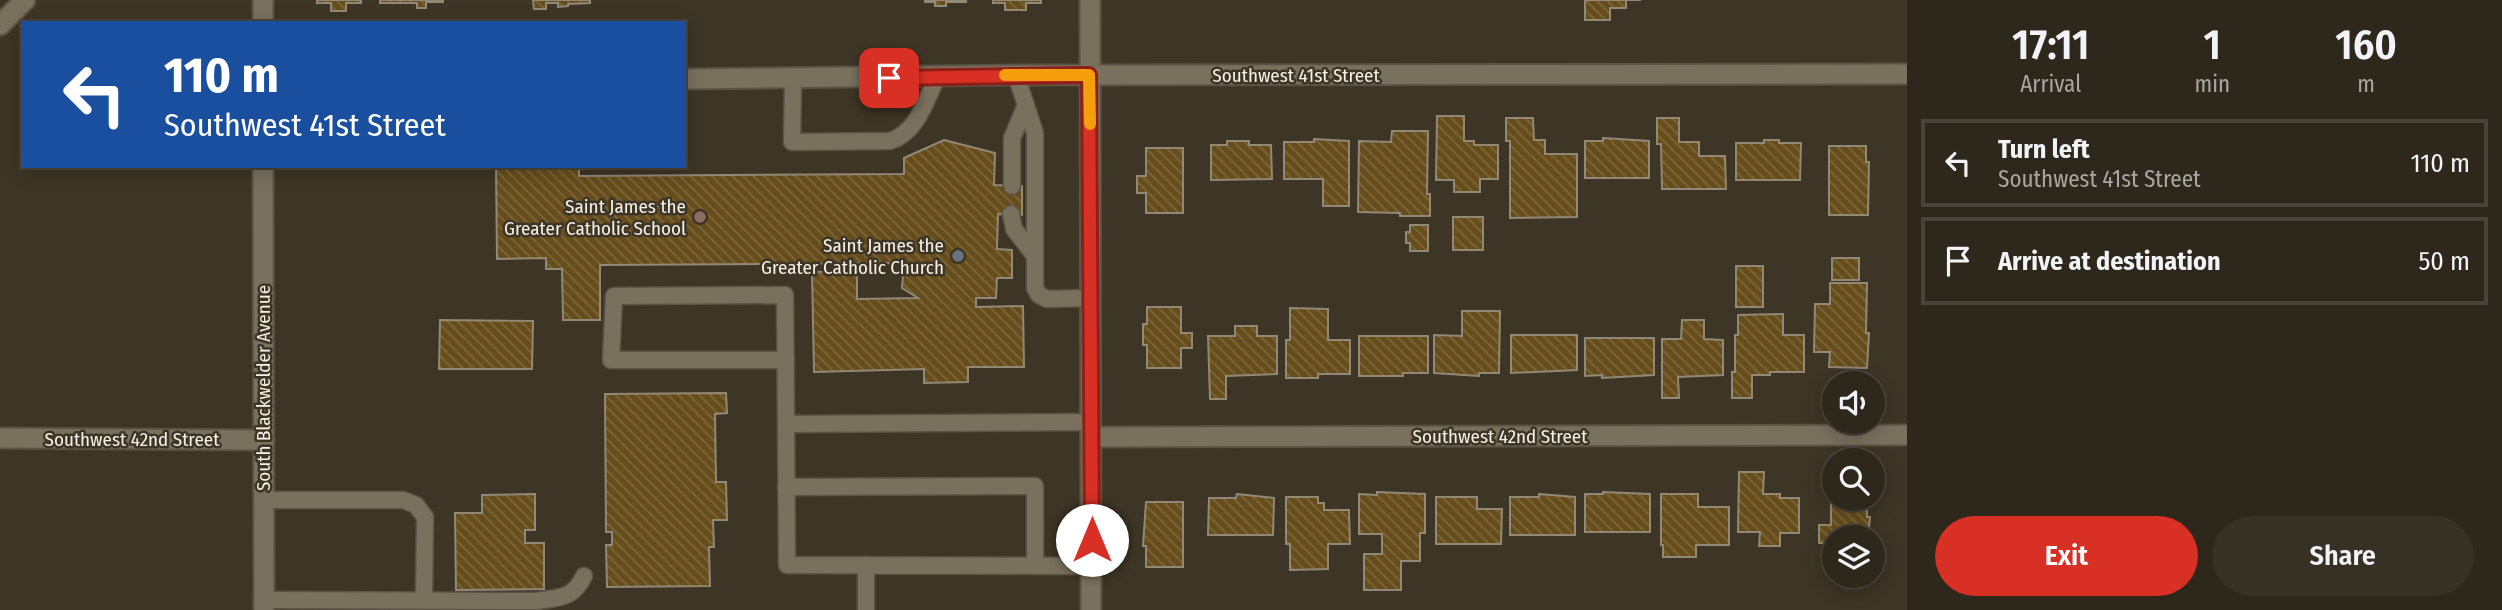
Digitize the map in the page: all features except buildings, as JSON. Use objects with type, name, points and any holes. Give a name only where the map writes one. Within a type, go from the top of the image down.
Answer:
[{"type":"street","points":[[0,25],[25,0]]},
{"type":"street","points":[[263,0],[263,21]]},
{"type":"street","points":[[1090,0],[1091,610]]},
{"type":"street","name":"Southwest 41st Street","points":[[686,79],[1016,75],[1907,74]]},
{"type":"street","name":"South Blackwelder Avenue","points":[[263,168],[264,605]]},
{"type":"street","name":"Southwest 42nd Street","points":[[1092,430],[1907,435]]},
{"type":"street","name":"Southwest 42nd Street","points":[[0,438],[264,440]]},
{"type":"lane","points":[[1016,75],[1035,133],[1035,288],[1039,295],[1047,299],[1091,298]]},
{"type":"lane","points":[[793,79],[792,142],[876,141],[899,138],[916,122],[937,77]]},
{"type":"lane","points":[[1012,186],[1012,138],[1026,105]]},
{"type":"lane","points":[[1011,214],[1014,229],[1035,256]]},
{"type":"lane","points":[[786,360],[611,360],[614,296],[785,295],[786,360],[787,565],[1092,566]]},
{"type":"lane","points":[[786,424],[1092,430]]},
{"type":"lane","points":[[786,487],[1035,486],[1035,566]]},
{"type":"lane","points":[[263,500],[403,500],[416,505],[425,517],[424,600]]},
{"type":"lane","points":[[866,565],[866,610]]},
{"type":"lane","points":[[264,605],[424,600],[537,601],[568,596],[578,589],[584,576]]},
{"type":"slow traffic","points":[[1005,75],[1089,75],[1090,124]]},
{"type":"place","name":"Saint James the Greater Catholic School","points":[[700,217]]},
{"type":"place","name":"Saint James the Greater Catholic Church","points":[[958,256]]},
{"type":"route","points":[[889,78],[1089,75],[1092,540]]}]
